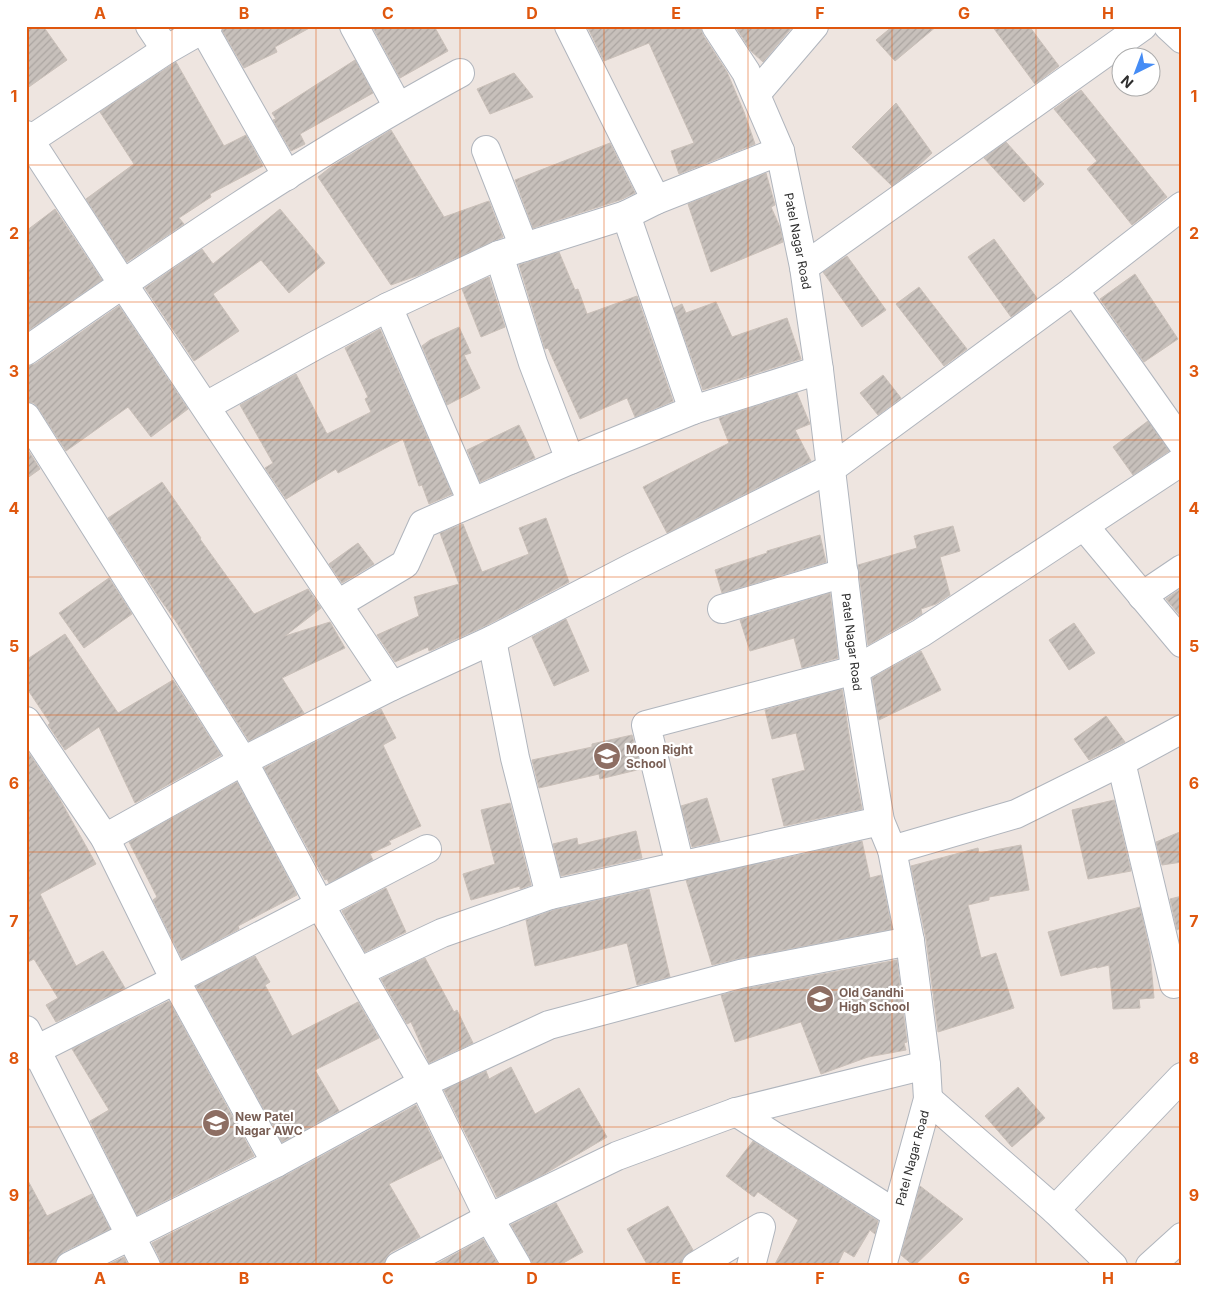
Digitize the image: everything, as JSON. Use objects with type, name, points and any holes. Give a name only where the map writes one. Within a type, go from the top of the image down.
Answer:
[{"type":"street","points":[[150,26],[166,50]]},
{"type":"street","points":[[354,26],[398,107]]},
{"type":"street","points":[[569,26],[656,200]]},
{"type":"street","name":"Patel Nagar Road","points":[[716,26],[746,72],[780,151],[804,267],[819,370],[855,670],[880,821],[892,850],[910,941],[926,1065],[928,1099],[896,1214],[885,1264]]},
{"type":"street","points":[[756,94],[814,26]]},
{"type":"street","points":[[804,267],[1143,26]]},
{"type":"street","points":[[287,176],[204,27],[28,137],[123,284],[392,686]]},
{"type":"street","points":[[26,351],[123,284],[287,176],[398,107],[460,73]]},
{"type":"street","points":[[486,150],[524,247]]},
{"type":"street","points":[[206,406],[388,307],[498,255],[626,215],[656,200],[780,151]]},
{"type":"street","points":[[626,215],[693,410]]},
{"type":"street","points":[[105,838],[243,760],[392,686],[492,640],[832,468],[1178,216]]},
{"type":"street","points":[[498,255],[534,363],[570,460]]},
{"type":"street","points":[[1074,290],[1182,443]]},
{"type":"street","points":[[388,307],[472,502]]},
{"type":"street","points":[[338,604],[405,564],[423,524],[570,460],[693,410],[819,370]]},
{"type":"street","points":[[26,416],[243,760],[320,905],[423,1083],[489,1218],[517,1266]]},
{"type":"street","points":[[680,866],[646,725],[855,670],[921,633],[1182,461]]},
{"type":"street","points":[[1084,526],[1182,643]]},
{"type":"street","points":[[1142,596],[1182,569]]},
{"type":"street","points":[[722,609],[844,574]]},
{"type":"street","points":[[492,640],[515,758],[550,895]]},
{"type":"street","points":[[26,721],[105,838],[175,980],[276,1163]]},
{"type":"street","points":[[892,850],[1016,814],[1121,762],[1182,729]]},
{"type":"street","points":[[1121,762],[1174,984]]},
{"type":"street","points":[[359,972],[442,933],[550,895],[880,821]]},
{"type":"street","points":[[146,1266],[30,1045],[175,980],[427,849]]},
{"type":"street","points":[[70,1266],[276,1163],[423,1083],[549,1025],[740,974],[910,941]]},
{"type":"street","points":[[399,1266],[489,1218],[617,1156],[736,1112],[926,1065]]},
{"type":"street","points":[[1055,1210],[1182,1077]]},
{"type":"street","points":[[928,1099],[1055,1210],[1113,1266]]},
{"type":"street","points":[[736,1112],[896,1214]]},
{"type":"street","points":[[696,1266],[761,1227],[751,1266]]},
{"type":"street","points":[[1150,1266],[1182,1237]]},
{"type":"building","points":[[26,26],[43,26],[67,60],[26,89]]},
{"type":"building","points":[[224,26],[313,26],[275,47],[277,52],[244,68],[222,30]]},
{"type":"building","points":[[372,26],[434,26],[448,51],[400,78]]},
{"type":"building","points":[[587,26],[700,26],[703,35],[727,72],[755,144],[679,174],[671,151],[694,143],[649,43],[604,61]]},
{"type":"building","points":[[735,26],[793,26],[763,62],[751,51]]},
{"type":"building","points":[[893,26],[937,26],[895,61],[876,40]]},
{"type":"building","points":[[992,26],[1029,26],[1059,66],[1035,84]]},
{"type":"building","points":[[355,60],[373,93],[300,134],[305,144],[291,151],[273,120],[276,119],[272,113]]},
{"type":"building","points":[[176,62],[224,146],[246,135],[263,166],[210,194],[211,197],[179,218],[184,224],[127,262],[86,199],[134,164],[100,112]]},
{"type":"building","points":[[514,73],[533,97],[490,114],[477,89]]},
{"type":"building","points":[[1081,90],[1167,197],[1132,225],[1087,169],[1097,161],[1054,109]]},
{"type":"building","points":[[896,103],[932,153],[892,186],[852,147]]},
{"type":"building","points":[[391,130],[444,217],[489,201],[503,237],[419,275],[391,285],[318,177],[332,166]]},
{"type":"building","points":[[1006,142],[1044,184],[1024,202],[984,158]]},
{"type":"building","points":[[610,143],[635,193],[620,200],[533,228],[515,180]]},
{"type":"building","points":[[766,173],[775,205],[771,207],[780,227],[783,242],[711,272],[688,204]]},
{"type":"building","points":[[55,209],[102,280],[26,332],[26,231]]},
{"type":"building","points":[[280,209],[325,263],[289,293],[261,260],[213,294],[239,331],[194,361],[145,288],[202,249],[213,264]]},
{"type":"building","points":[[994,239],[1037,298],[1011,317],[968,257]]},
{"type":"building","points":[[559,252],[575,290],[578,289],[587,314],[637,296],[673,401],[635,417],[627,398],[580,419],[548,348],[545,349],[519,265]]},
{"type":"building","points":[[847,256],[886,310],[862,327],[823,272]]},
{"type":"building","points":[[1135,274],[1178,339],[1144,362],[1100,299]]},
{"type":"building","points":[[489,277],[505,327],[481,337],[462,289]]},
{"type":"building","points":[[919,287],[967,349],[944,366],[896,304]]},
{"type":"building","points":[[716,302],[732,337],[787,318],[801,359],[703,390],[674,308],[682,304],[686,313]]},
{"type":"building","points":[[119,306],[188,409],[151,437],[128,407],[66,451],[39,409],[34,403],[26,402],[26,366],[35,364]]},
{"type":"building","points":[[459,327],[471,353],[464,355],[480,388],[447,405],[422,346],[430,340]]},
{"type":"building","points":[[380,329],[452,494],[429,504],[422,485],[419,486],[403,439],[338,473],[336,469],[286,499],[265,468],[273,463],[240,405],[296,374],[327,434],[371,412],[365,399],[368,397],[345,348]]},
{"type":"building","points":[[883,375],[901,398],[878,415],[860,393]]},
{"type":"building","points":[[797,393],[810,424],[795,430],[811,461],[667,533],[643,487],[729,443],[719,418]]},
{"type":"building","points":[[1148,421],[1169,451],[1133,475],[1113,447]]},
{"type":"building","points":[[519,425],[535,458],[480,482],[467,450]]},
{"type":"building","points":[[26,447],[40,469],[26,479]]},
{"type":"building","points":[[162,482],[254,614],[308,589],[321,608],[285,636],[330,622],[345,648],[282,678],[304,713],[249,741],[200,664],[177,623],[108,518]]},
{"type":"building","points":[[546,518],[569,582],[485,626],[432,650],[429,651],[428,647],[395,662],[377,635],[419,616],[414,597],[459,584],[440,533],[463,524],[482,572],[529,554],[519,528]]},
{"type":"building","points":[[953,526],[960,551],[940,557],[950,595],[936,604],[921,609],[922,614],[868,645],[858,565],[917,548],[914,536]]},
{"type":"building","points":[[820,535],[826,562],[722,593],[715,570],[767,553],[767,551]]},
{"type":"building","points":[[358,543],[374,564],[342,583],[329,564]]},
{"type":"building","points":[[109,578],[132,614],[84,648],[59,613]]},
{"type":"building","points":[[1182,588],[1182,618],[1166,599]]},
{"type":"building","points":[[830,593],[838,658],[802,668],[794,638],[750,651],[740,620]]},
{"type":"building","points":[[566,619],[589,671],[554,686],[532,637]]},
{"type":"building","points":[[1074,623],[1095,653],[1069,670],[1049,640]]},
{"type":"building","points":[[65,634],[118,713],[173,680],[221,755],[135,803],[99,727],[65,750],[26,687],[26,660]]},
{"type":"building","points":[[921,651],[941,690],[879,720],[872,678]]},
{"type":"building","points":[[842,689],[862,809],[784,826],[772,779],[805,770],[796,733],[772,739],[765,710]]},
{"type":"building","points":[[381,709],[396,738],[383,745],[421,826],[389,841],[391,844],[370,854],[373,860],[329,883],[327,879],[325,880],[264,768]]},
{"type":"building","points":[[1106,716],[1125,742],[1089,760],[1074,739]]},
{"type":"building","points":[[632,735],[641,769],[600,779],[599,774],[539,788],[532,760],[592,747],[592,744]]},
{"type":"building","points":[[26,749],[58,796],[96,864],[40,894],[76,966],[103,951],[125,988],[56,1022],[46,1005],[58,998],[34,959],[26,963]]},
{"type":"building","points":[[237,782],[297,895],[238,926],[239,929],[182,959],[153,900],[157,897],[129,842]]},
{"type":"building","points":[[707,798],[720,841],[692,847],[681,806]]},
{"type":"building","points":[[1114,800],[1131,871],[1088,879],[1072,810]]},
{"type":"building","points":[[510,803],[531,885],[520,889],[520,886],[471,900],[463,874],[495,864],[481,810]]},
{"type":"building","points":[[636,831],[642,858],[561,876],[553,844],[577,838],[578,845]]},
{"type":"building","points":[[1182,831],[1182,862],[1162,865],[1156,842]]},
{"type":"building","points":[[862,841],[870,878],[881,875],[892,929],[712,965],[686,880]]},
{"type":"building","points":[[1021,845],[1029,890],[989,897],[989,900],[968,905],[981,958],[996,953],[1014,1008],[938,1032],[926,939],[911,866],[978,848],[979,853]]},
{"type":"building","points":[[386,888],[406,932],[365,952],[342,911]]},
{"type":"building","points":[[649,889],[670,977],[637,985],[627,943],[535,966],[526,920],[554,910]]},
{"type":"building","points":[[1182,896],[1182,927],[1177,930],[1170,899]]},
{"type":"building","points":[[1140,907],[1150,952],[1154,998],[1139,999],[1140,1008],[1113,1009],[1109,965],[1061,976],[1048,932]]},
{"type":"building","points":[[255,956],[270,982],[265,985],[292,1036],[358,1002],[379,1038],[315,1070],[339,1111],[282,1142],[196,986]]},
{"type":"building","points":[[425,958],[454,1012],[457,1010],[473,1043],[429,1063],[411,1022],[407,1024],[381,979]]},
{"type":"building","points":[[897,960],[907,1042],[904,1043],[906,1050],[868,1057],[821,1074],[801,1022],[735,1042],[721,995]]},
{"type":"building","points":[[169,1001],[254,1156],[137,1215],[90,1121],[109,1110],[72,1049]]},
{"type":"building","points":[[511,1067],[535,1114],[579,1088],[607,1137],[541,1176],[497,1197],[444,1090],[486,1071],[489,1079]]},
{"type":"building","points":[[1018,1087],[1045,1118],[1012,1147],[985,1116]]},
{"type":"building","points":[[416,1105],[442,1158],[389,1184],[420,1237],[391,1252],[383,1266],[161,1266],[160,1259],[152,1243],[283,1177]]},
{"type":"building","points":[[753,1141],[878,1221],[875,1234],[870,1230],[854,1257],[844,1251],[837,1266],[774,1266],[798,1220],[758,1192],[754,1197],[726,1176]]},
{"type":"building","points":[[26,1177],[47,1216],[92,1194],[110,1229],[63,1252],[57,1258],[54,1266],[32,1266],[26,1254]]},
{"type":"building","points":[[920,1186],[963,1219],[914,1266],[901,1255]]},
{"type":"building","points":[[556,1203],[583,1252],[558,1266],[533,1266],[511,1225]]},
{"type":"building","points":[[668,1206],[693,1250],[683,1258],[680,1266],[648,1266],[627,1229]]},
{"type":"building","points":[[483,1239],[499,1266],[433,1266]]},
{"type":"building","points":[[124,1257],[128,1266],[105,1266]]},
{"type":"place","name":"Moon Right School","points":[[607,756]]},
{"type":"place","name":"Old Gandhi High School","points":[[820,999]]},
{"type":"place","name":"New Patel Nagar AWC","points":[[216,1123]]}]
